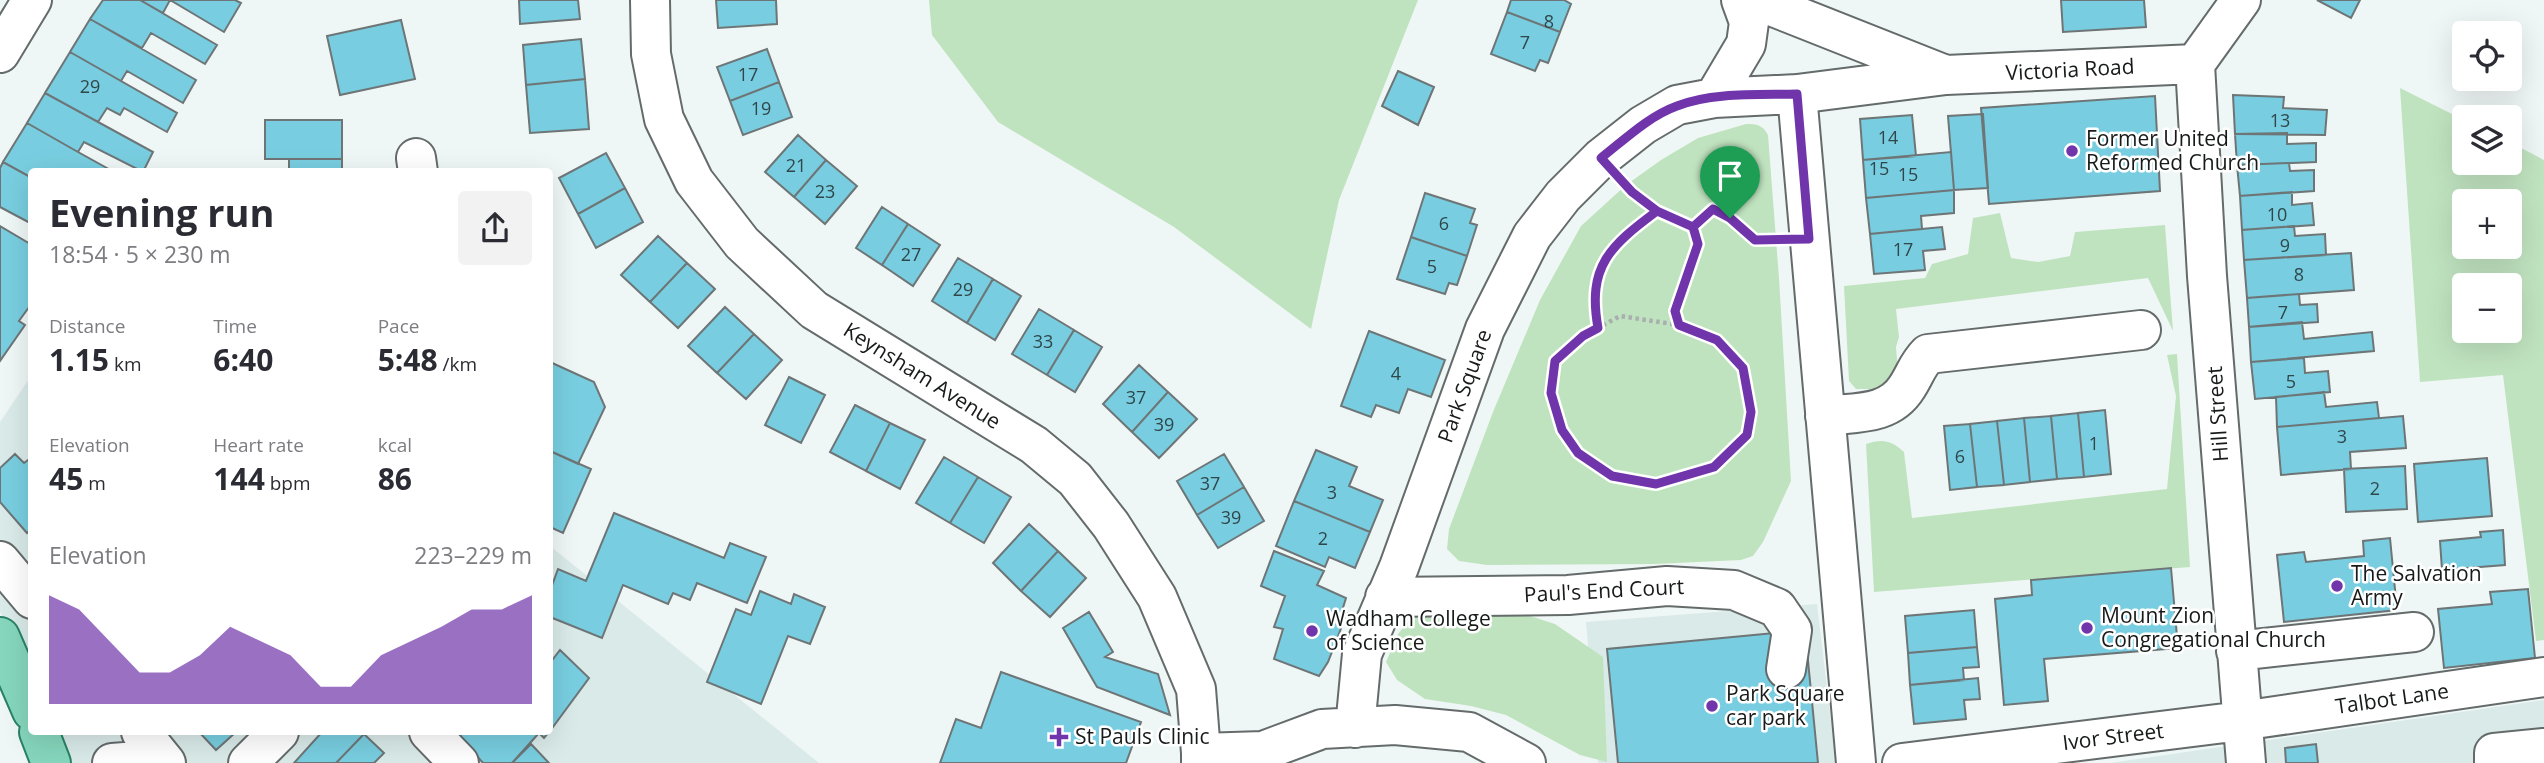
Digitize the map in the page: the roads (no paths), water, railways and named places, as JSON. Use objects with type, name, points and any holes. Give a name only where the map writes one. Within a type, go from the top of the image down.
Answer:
[{"type":"main road","points":[[0,638],[28,702]]},
{"type":"main road","points":[[40,735],[51,763]]},
{"type":"street","points":[[1,51],[32,0]]},
{"type":"street","name":"Keynsham Avenue","points":[[650,0],[651,54],[664,119],[694,181],[742,243],[814,310],[1034,445],[1075,479],[1111,525],[1157,597],[1196,689],[1201,758]]},
{"type":"street","points":[[2194,64],[2241,0]]},
{"type":"street","name":"Victoria Road","points":[[1714,98],[1746,44],[1749,22],[1761,1],[1946,75]]},
{"type":"street","name":"Victoria Road","points":[[1677,106],[1714,98],[1797,94],[1946,75],[2194,64]]},
{"type":"street","name":"Hill Street","points":[[2194,64],[2207,276],[2246,763]]},
{"type":"street","points":[[1797,94],[1856,763]]},
{"type":"street","name":"Park Square","points":[[1355,728],[1362,654],[1399,567],[1485,329],[1532,236],[1563,196],[1601,158],[1643,125],[1677,106]]},
{"type":"street","points":[[1825,416],[1869,412],[1889,407],[1906,389],[1915,368],[1928,354],[2141,330]]},
{"type":"street","points":[[0,561],[28,594]]},
{"type":"street","name":"Paul's End Court","points":[[1385,597],[1568,595],[1667,586],[1734,590],[1779,624]]},
{"type":"street","points":[[2236,651],[2414,632]]},
{"type":"street","name":"Talbot Lane","points":[[2241,721],[2544,677]]},
{"type":"street","name":"Ivor Street","points":[[1902,763],[2241,721]]},
{"type":"street","points":[[1201,758],[1263,751],[1322,729],[1395,725],[1469,732],[1518,761]]},
{"type":"street","points":[[143,735],[166,763]]},
{"type":"street","points":[[248,763],[276,735]]},
{"type":"street","points":[[432,735],[459,763]]},
{"type":"street","points":[[2494,763],[2494,753],[2544,748]]},
{"type":"street","points":[[112,763],[146,763]]},
{"type":"place","name":"Former United Reformed Church","points":[[2072,151]]},
{"type":"place","name":"The Salvation Army","points":[[2337,586]]},
{"type":"place","name":"Mount Zion Congregational Church","points":[[2087,628]]},
{"type":"place","name":"Wadham College of Science","points":[[1312,631]]},
{"type":"place","name":"Park Square car park","points":[[1712,706]]},
{"type":"place","name":"St Pauls Clinic","points":[[1059,737]]}]
